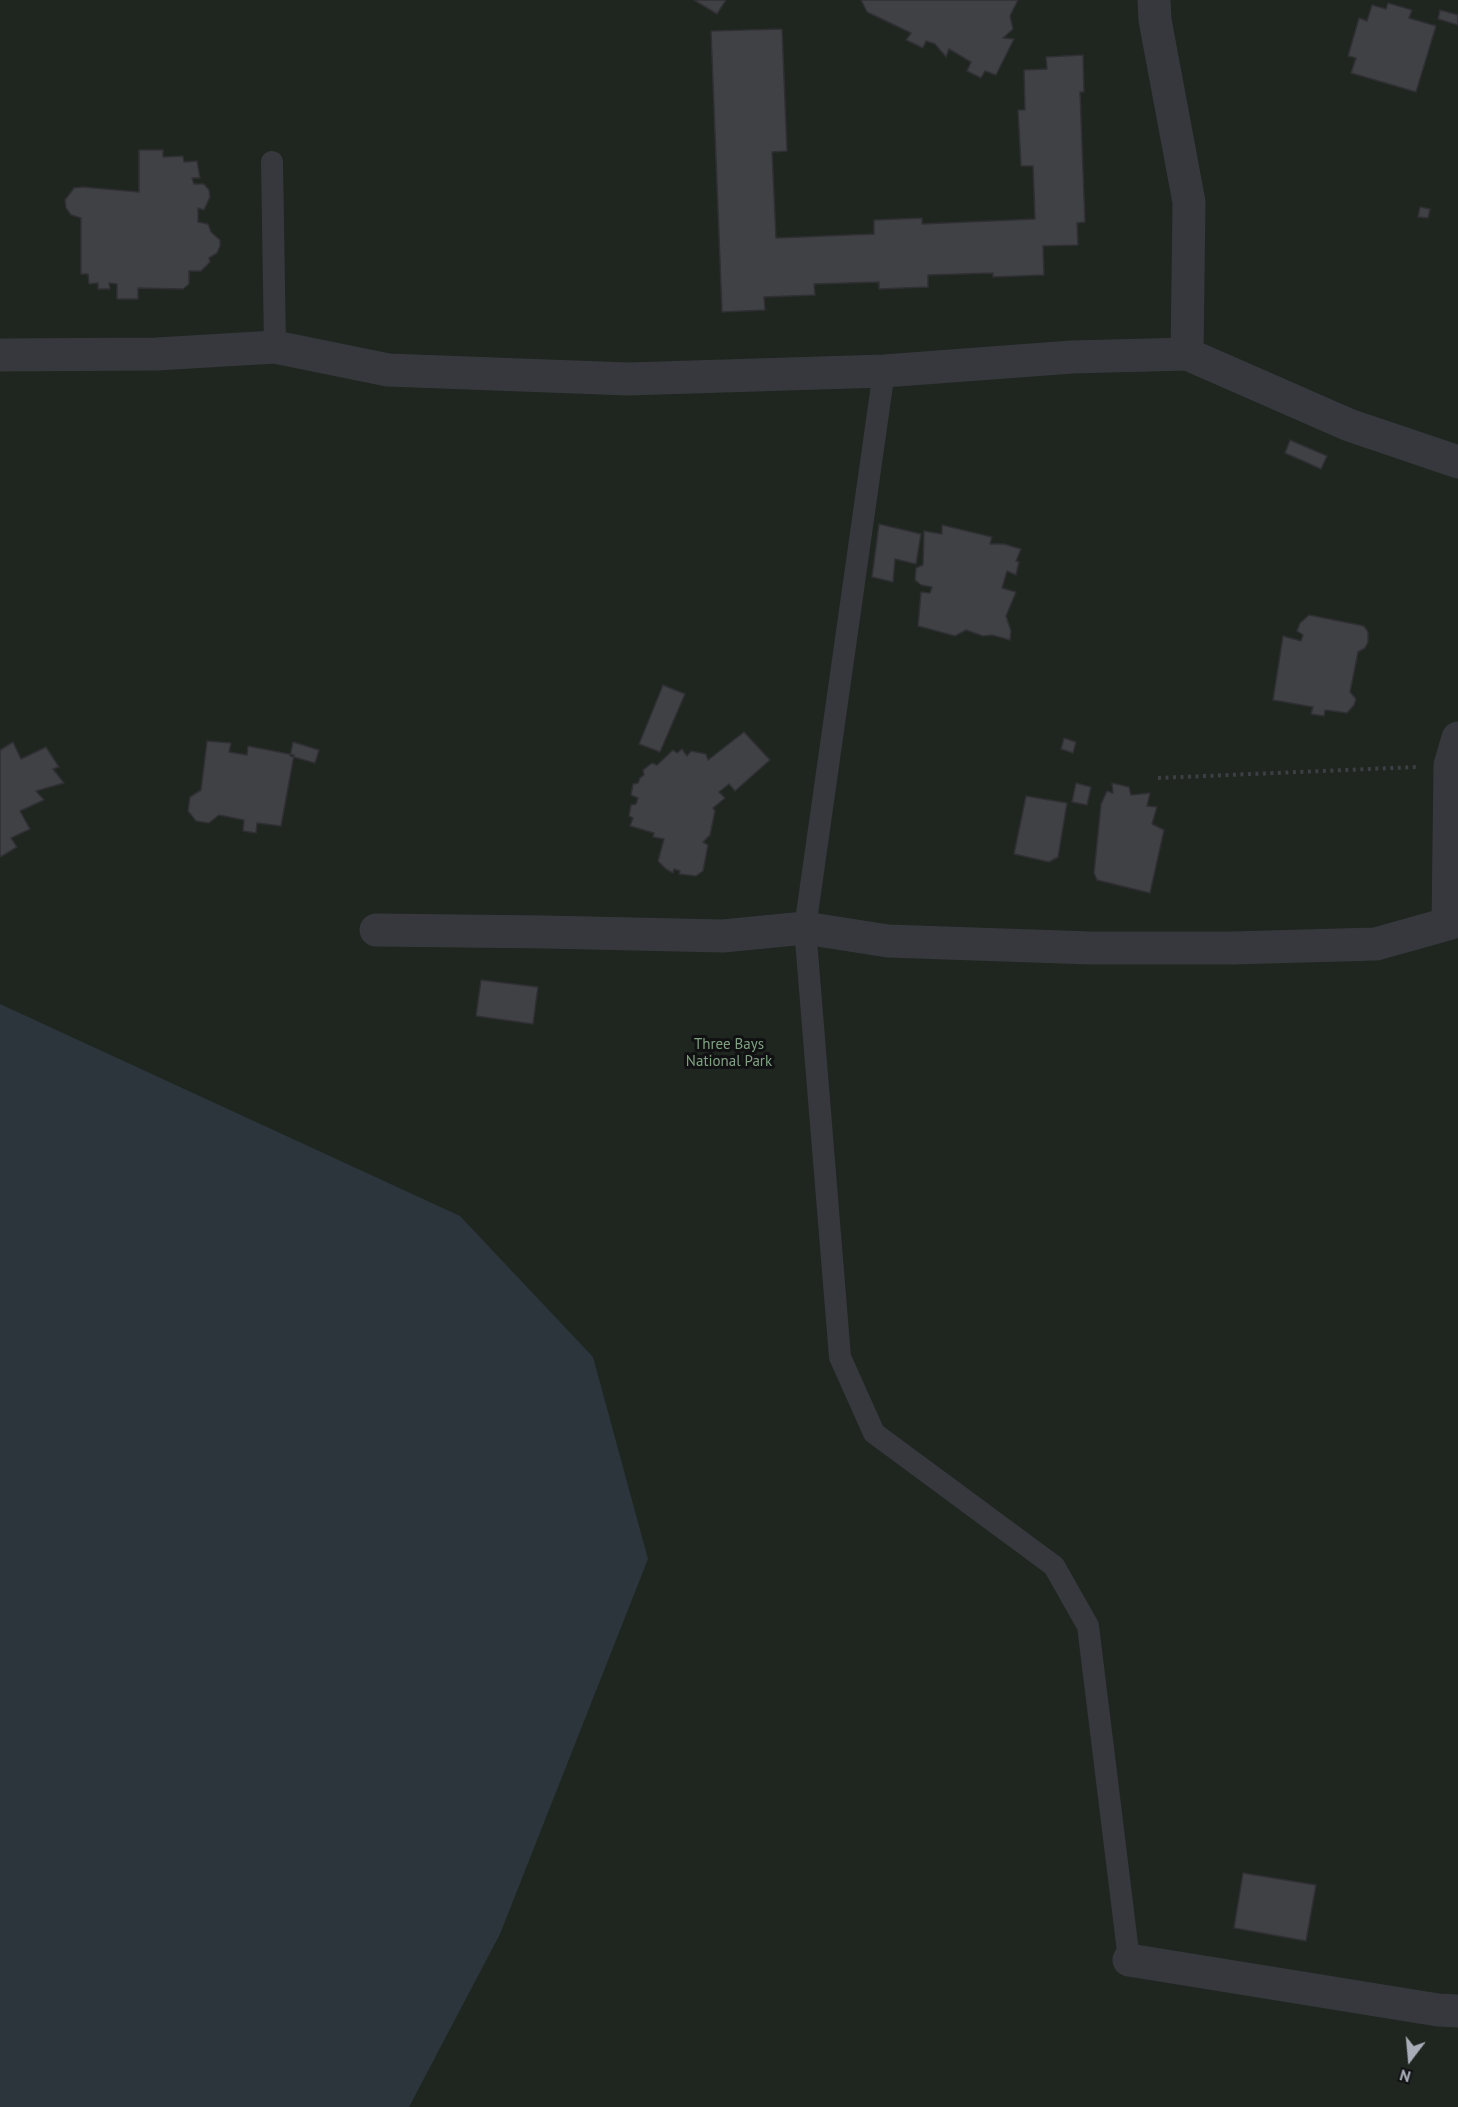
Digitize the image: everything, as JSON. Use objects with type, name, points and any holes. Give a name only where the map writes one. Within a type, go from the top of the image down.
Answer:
[{"type":"street","points":[[1154,0],[1155,20],[1189,202],[1187,354]]},
{"type":"street","points":[[0,355],[157,354],[275,347],[388,370],[628,379],[884,371],[1072,357],[1187,354],[1349,425],[1458,462]]},
{"type":"street","points":[[376,930],[723,936],[805,928],[888,940],[1091,948],[1232,948],[1376,944],[1453,923],[1454,752]]},
{"type":"street","points":[[1128,1960],[1438,2010],[1458,2011]]},
{"type":"lane","points":[[273,162],[275,347]]},
{"type":"lane","points":[[884,371],[805,928],[840,1357],[874,1433],[1054,1566],[1088,1626],[1128,1960]]},
{"type":"path","points":[[1158,778],[1454,752]]},
{"type":"green space","name":"Three Bays National Park","points":[[0,0],[1458,0],[1458,2107],[0,2107]]},
{"type":"shaded area","points":[[0,1004],[460,1216],[593,1357],[648,1559],[500,1934],[409,2107],[0,2107]]},
{"type":"building","points":[[694,0],[726,0],[717,14]]},
{"type":"building","points":[[861,0],[1018,0],[1010,16],[1013,29],[1003,38],[1014,39],[996,75],[985,71],[981,78],[967,71],[971,62],[949,49],[946,57],[935,44],[926,41],[923,48],[906,40],[911,33],[867,12]]},
{"type":"building","points":[[1388,3],[1412,10],[1409,18],[1436,26],[1416,92],[1351,73],[1356,58],[1348,56],[1359,18],[1367,21],[1372,5],[1386,9]]},
{"type":"building","points":[[1440,10],[1458,15],[1458,25],[1438,19]]},
{"type":"building","points":[[782,29],[787,151],[772,152],[776,238],[874,234],[874,220],[922,218],[922,224],[1035,219],[1033,166],[1021,166],[1018,110],[1025,110],[1024,70],[1047,69],[1046,57],[1083,55],[1084,92],[1080,92],[1085,222],[1077,223],[1078,245],[1043,246],[1044,275],[993,277],[993,273],[928,275],[928,287],[879,289],[879,282],[814,284],[815,295],[764,297],[765,310],[722,312],[711,31]]},
{"type":"building","points":[[139,150],[163,150],[163,157],[183,156],[184,162],[197,161],[200,178],[192,178],[194,184],[204,184],[209,190],[210,197],[204,210],[198,208],[198,222],[208,224],[211,232],[220,240],[220,246],[217,253],[209,258],[210,262],[201,271],[189,271],[189,284],[183,289],[138,288],[138,299],[117,299],[117,284],[109,283],[110,289],[98,289],[98,283],[89,284],[88,274],[81,274],[81,218],[71,215],[66,208],[65,200],[74,188],[83,187],[139,192]]},
{"type":"building","points":[[1420,207],[1430,209],[1428,218],[1418,217]]},
{"type":"building","points":[[1290,440],[1327,456],[1321,469],[1285,453]]},
{"type":"building","points":[[879,524],[921,534],[916,564],[895,559],[893,582],[872,577]]},
{"type":"building","points":[[942,525],[992,537],[990,544],[1004,544],[1021,549],[1016,561],[1019,562],[1016,575],[1007,571],[1002,588],[1016,592],[1006,616],[1011,631],[1010,640],[992,635],[983,636],[966,630],[955,636],[918,626],[921,592],[930,593],[932,587],[921,585],[915,580],[916,568],[923,565],[924,531],[942,534]]},
{"type":"building","points":[[1309,615],[1364,626],[1368,632],[1368,642],[1365,648],[1358,652],[1350,692],[1356,699],[1347,713],[1325,710],[1324,716],[1311,714],[1313,707],[1273,700],[1283,636],[1301,641],[1303,635],[1297,631],[1300,623]]},
{"type":"building","points":[[663,685],[685,694],[660,752],[639,744]]},
{"type":"building","points":[[744,732],[770,760],[735,791],[729,784],[719,792],[725,798],[713,808],[715,811],[710,835],[703,842],[708,845],[703,871],[696,876],[679,874],[680,871],[674,869],[673,873],[658,861],[664,839],[653,837],[654,833],[630,826],[633,818],[629,816],[631,805],[636,804],[638,798],[631,795],[633,784],[638,783],[644,775],[643,770],[652,763],[657,765],[673,750],[677,753],[682,749],[687,756],[691,751],[706,754],[708,760]]},
{"type":"building","points":[[1064,738],[1076,742],[1073,753],[1061,749]]},
{"type":"building","points":[[207,741],[231,743],[229,752],[247,755],[248,746],[294,755],[281,826],[257,823],[256,833],[243,831],[244,820],[219,815],[209,823],[196,821],[188,811],[190,797],[201,790]]},
{"type":"building","points":[[13,742],[21,759],[46,747],[59,767],[53,769],[64,783],[36,791],[44,800],[20,811],[30,829],[11,838],[17,847],[0,857],[0,750]]},
{"type":"building","points":[[293,742],[319,750],[315,763],[290,756]]},
{"type":"building","points":[[1076,783],[1091,787],[1087,805],[1072,802]]},
{"type":"building","points":[[1112,783],[1129,787],[1131,795],[1150,793],[1147,806],[1157,807],[1152,824],[1164,830],[1150,893],[1097,880],[1094,873],[1101,804],[1107,791],[1113,793]]},
{"type":"building","points":[[1026,796],[1067,803],[1058,857],[1049,862],[1014,854]]},
{"type":"building","points":[[481,980],[538,987],[533,1024],[476,1016]]},
{"type":"building","points":[[1243,1873],[1316,1885],[1306,1941],[1234,1928]]}]
